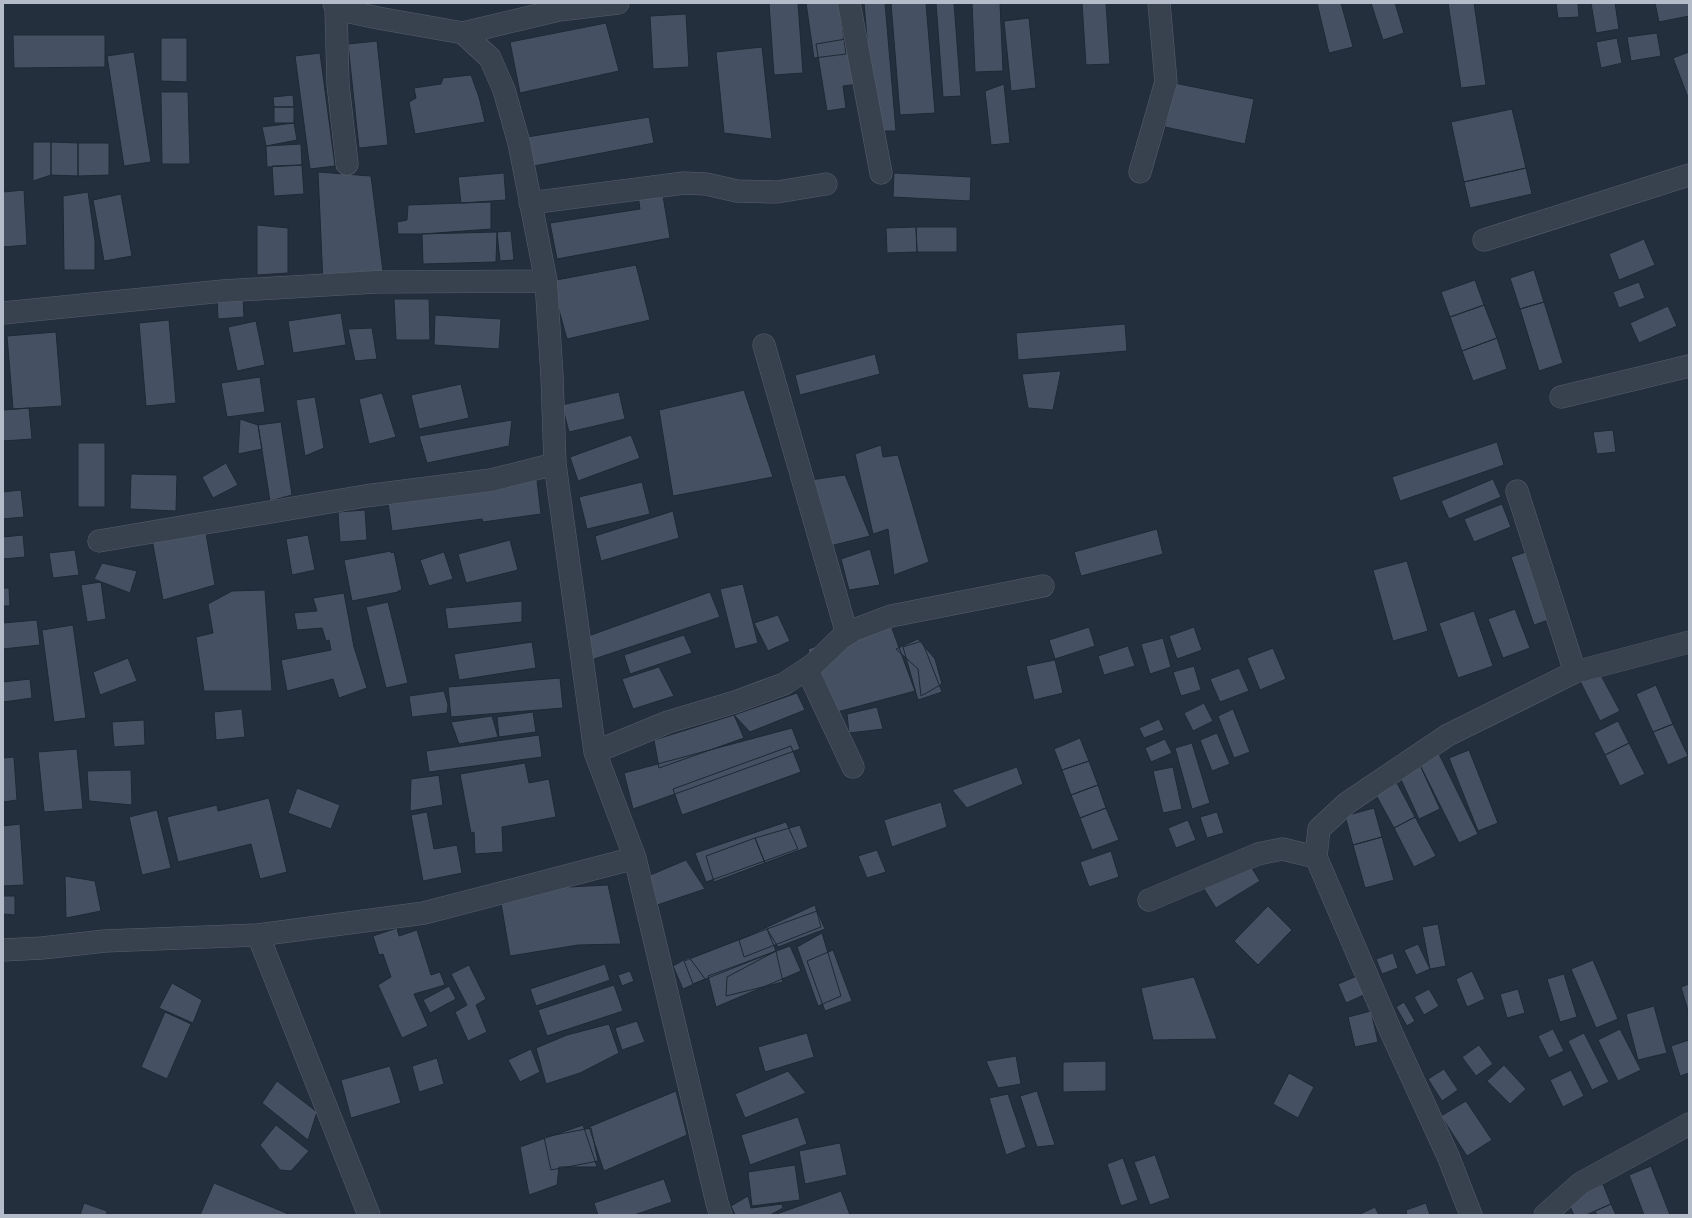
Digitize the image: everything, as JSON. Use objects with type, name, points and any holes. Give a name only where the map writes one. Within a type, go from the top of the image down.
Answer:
[{"type":"street","points":[[347,164],[338,84],[335,6],[378,18],[464,33],[558,7],[618,3]]},
{"type":"street","points":[[849,3],[881,173]]},
{"type":"street","points":[[1140,172],[1166,82],[1159,3]]},
{"type":"street","points":[[464,33],[490,58],[504,90],[519,143],[546,281],[552,376],[555,464],[595,752],[635,858],[717,1204],[722,1215]]},
{"type":"street","points":[[1484,240],[1689,175]]},
{"type":"street","points":[[530,203],[684,183],[706,184],[737,191],[778,192],[826,184]]},
{"type":"street","points":[[3,313],[223,291],[376,282],[546,281]]},
{"type":"street","points":[[764,345],[847,634]]},
{"type":"street","points":[[1561,397],[1689,366]]},
{"type":"street","points":[[99,541],[365,496],[491,480],[555,464]]},
{"type":"street","points":[[1517,491],[1575,672]]},
{"type":"street","points":[[595,752],[668,722],[735,702],[784,684],[807,669],[847,634],[891,616],[1043,586]]},
{"type":"street","points":[[1471,1215],[1448,1156],[1392,1034],[1316,857],[1319,828],[1347,804],[1448,735],[1575,672],[1689,642]]},
{"type":"street","points":[[807,669],[853,767]]},
{"type":"street","points":[[1149,900],[1258,854],[1282,849],[1316,857]]},
{"type":"street","points":[[3,950],[42,948],[105,941],[258,935],[424,913],[635,858]]},
{"type":"street","points":[[258,935],[370,1215]]},
{"type":"street","points":[[1545,1215],[1581,1183],[1689,1124]]},
{"type":"building","points":[[769,3],[798,3],[803,73],[774,75]]},
{"type":"building","points":[[806,3],[839,3],[846,54],[814,58]]},
{"type":"building","points":[[864,3],[885,3],[896,131],[875,131]]},
{"type":"building","points":[[891,3],[926,3],[935,113],[900,115]]},
{"type":"building","points":[[936,3],[954,3],[961,96],[943,97]]},
{"type":"building","points":[[972,3],[1000,3],[1003,71],[975,72]]},
{"type":"building","points":[[1082,3],[1106,3],[1110,64],[1086,65]]},
{"type":"building","points":[[1317,3],[1341,3],[1353,47],[1329,53]]},
{"type":"building","points":[[1371,3],[1395,3],[1404,33],[1383,40]]},
{"type":"building","points":[[1448,3],[1474,3],[1486,85],[1461,88]]},
{"type":"building","points":[[1556,3],[1578,3],[1579,17],[1558,18]]},
{"type":"building","points":[[1591,3],[1615,3],[1619,29],[1596,33]]},
{"type":"building","points":[[1655,3],[1689,3],[1689,16],[1659,22]]},
{"type":"building","points":[[686,14],[689,67],[653,69],[650,16]]},
{"type":"building","points":[[1029,18],[1036,88],[1011,91],[1004,21]]},
{"type":"building","points":[[606,23],[619,71],[520,93],[510,42]]},
{"type":"building","points":[[1657,33],[1661,56],[1631,61],[1627,37]]},
{"type":"building","points":[[13,35],[105,35],[105,67],[14,68]]},
{"type":"building","points":[[161,38],[187,38],[187,82],[161,81]]},
{"type":"building","points":[[852,38],[859,84],[843,86],[846,108],[827,111],[816,44]]},
{"type":"building","points":[[1617,38],[1622,63],[1601,68],[1596,42]]},
{"type":"building","points":[[377,41],[388,145],[359,148],[348,44]]},
{"type":"building","points":[[762,47],[772,139],[724,133],[716,52]]},
{"type":"building","points":[[134,52],[151,162],[124,166],[107,56]]},
{"type":"building","points":[[1689,52],[1689,100],[1673,58]]},
{"type":"building","points":[[320,53],[335,166],[310,169],[295,56]]},
{"type":"building","points":[[471,75],[479,97],[485,122],[415,134],[409,102],[416,98],[414,88],[441,84],[443,78]]},
{"type":"building","points":[[1174,83],[1254,99],[1245,144],[1165,127]]},
{"type":"building","points":[[1004,84],[1010,143],[991,145],[985,91]]},
{"type":"building","points":[[161,92],[188,92],[190,164],[162,164]]},
{"type":"building","points":[[293,95],[294,107],[274,107],[273,97]]},
{"type":"building","points":[[274,107],[294,107],[294,123],[274,123]]},
{"type":"building","points":[[1512,109],[1526,168],[1464,182],[1451,122]]},
{"type":"building","points":[[649,117],[654,143],[534,166],[527,137]]},
{"type":"building","points":[[294,123],[297,140],[266,146],[262,127]]},
{"type":"building","points":[[33,142],[51,142],[51,175],[33,181]]},
{"type":"building","points":[[51,142],[78,143],[78,176],[51,175]]},
{"type":"building","points":[[78,143],[109,143],[109,175],[78,176]]},
{"type":"building","points":[[301,144],[302,165],[267,167],[266,146]]},
{"type":"building","points":[[302,165],[304,194],[274,196],[272,166]]},
{"type":"building","points":[[1526,168],[1532,194],[1470,208],[1464,182]]},
{"type":"building","points":[[318,172],[371,176],[384,279],[323,282]]},
{"type":"building","points":[[504,173],[506,200],[461,203],[458,177]]},
{"type":"building","points":[[894,173],[971,177],[970,201],[893,197]]},
{"type":"building","points":[[24,190],[27,245],[3,247],[3,192]]},
{"type":"building","points":[[662,190],[670,238],[557,259],[550,223],[640,209],[638,195]]},
{"type":"building","points":[[88,192],[95,241],[95,270],[64,270],[63,196]]},
{"type":"building","points":[[121,194],[132,256],[104,261],[93,200]]},
{"type":"building","points":[[491,202],[491,229],[422,234],[398,234],[397,222],[407,220],[408,205]]},
{"type":"building","points":[[257,225],[288,228],[288,273],[257,275]]},
{"type":"building","points":[[916,227],[957,227],[957,252],[917,252]]},
{"type":"building","points":[[916,227],[917,252],[887,253],[886,228]]},
{"type":"building","points":[[511,231],[514,260],[500,261],[497,232]]},
{"type":"building","points":[[497,232],[496,262],[423,264],[422,234]]},
{"type":"building","points":[[1644,239],[1655,265],[1619,280],[1609,254]]},
{"type":"building","points":[[636,265],[650,320],[567,339],[551,281]]},
{"type":"building","points":[[1534,270],[1544,302],[1520,309],[1510,278]]},
{"type":"building","points":[[1475,280],[1484,305],[1450,317],[1441,292]]},
{"type":"building","points":[[1639,282],[1645,298],[1619,308],[1613,292]]},
{"type":"building","points":[[243,295],[244,317],[218,319],[217,297]]},
{"type":"building","points":[[394,299],[429,299],[430,340],[396,340]]},
{"type":"building","points":[[1544,302],[1563,363],[1539,371],[1520,309]]},
{"type":"building","points":[[1484,305],[1497,338],[1462,351],[1450,317]]},
{"type":"building","points":[[1668,306],[1677,326],[1639,343],[1630,323]]},
{"type":"building","points":[[341,313],[346,345],[293,353],[288,321]]},
{"type":"building","points":[[435,315],[501,319],[499,349],[434,345]]},
{"type":"building","points":[[169,320],[176,403],[146,406],[139,323]]},
{"type":"building","points":[[256,321],[265,365],[237,371],[228,327]]},
{"type":"building","points":[[1125,324],[1127,351],[1018,360],[1016,333]]},
{"type":"building","points":[[372,328],[377,359],[355,361],[348,329]]},
{"type":"building","points":[[56,332],[62,406],[13,409],[7,336]]},
{"type":"building","points":[[1497,338],[1507,369],[1473,381],[1462,351]]},
{"type":"building","points":[[875,354],[880,374],[800,395],[795,375]]},
{"type":"building","points":[[1061,371],[1053,410],[1028,408],[1022,374]]},
{"type":"building","points":[[260,377],[265,412],[227,417],[221,383]]},
{"type":"building","points":[[461,384],[469,418],[419,429],[411,395]]},
{"type":"building","points":[[744,390],[773,477],[673,496],[659,410]]},
{"type":"building","points":[[619,392],[625,419],[569,432],[562,405]]},
{"type":"building","points":[[382,393],[396,437],[369,444],[359,399]]},
{"type":"building","points":[[315,397],[324,448],[305,456],[296,400]]},
{"type":"building","points":[[29,408],[32,439],[3,441],[3,410]]},
{"type":"building","points":[[240,419],[258,425],[262,449],[238,454]]},
{"type":"building","points":[[512,420],[509,446],[427,463],[419,436]]},
{"type":"building","points":[[281,422],[292,495],[270,501],[258,425]]},
{"type":"building","points":[[1613,430],[1616,452],[1597,454],[1593,432]]},
{"type":"building","points":[[631,435],[640,458],[578,481],[570,457]]},
{"type":"building","points":[[1497,442],[1504,465],[1400,501],[1392,477]]},
{"type":"building","points":[[78,443],[105,443],[105,507],[78,507]]},
{"type":"building","points":[[881,445],[883,457],[898,455],[929,562],[894,575],[888,529],[873,534],[855,454]]},
{"type":"building","points":[[226,463],[238,485],[213,498],[202,477]]},
{"type":"building","points":[[131,474],[177,475],[176,511],[130,509]]},
{"type":"building","points":[[845,475],[870,536],[830,546],[810,480]]},
{"type":"building","points":[[1493,479],[1501,497],[1449,519],[1441,501]]},
{"type":"building","points":[[537,480],[541,514],[483,522],[482,519],[392,531],[388,503]]},
{"type":"building","points":[[642,482],[650,514],[587,529],[579,497]]},
{"type":"building","points":[[21,490],[24,517],[3,519],[3,492]]},
{"type":"building","points":[[1502,504],[1511,527],[1474,542],[1464,519]]},
{"type":"building","points":[[365,510],[367,540],[340,542],[338,512]]},
{"type":"building","points":[[673,511],[679,538],[601,561],[595,536]]},
{"type":"building","points":[[205,528],[215,585],[163,600],[152,539]]},
{"type":"building","points":[[1157,529],[1163,554],[1081,576],[1074,552]]},
{"type":"building","points":[[23,535],[25,557],[3,559],[3,537]]},
{"type":"building","points":[[308,535],[315,570],[292,575],[286,539]]},
{"type":"building","points":[[510,540],[518,570],[466,583],[458,554]]},
{"type":"building","points":[[870,549],[880,585],[849,590],[841,559]]},
{"type":"building","points":[[75,550],[79,575],[53,578],[49,553]]},
{"type":"building","points":[[1532,550],[1554,618],[1534,625],[1511,557]]},
{"type":"building","points":[[391,551],[391,553],[394,552],[402,590],[352,601],[344,560]]},
{"type":"building","points":[[444,552],[453,579],[429,586],[420,560]]},
{"type":"building","points":[[1407,561],[1428,631],[1393,641],[1373,570]]},
{"type":"building","points":[[102,563],[137,571],[130,593],[94,579]]},
{"type":"building","points":[[101,582],[106,619],[87,622],[81,585]]},
{"type":"building","points":[[743,584],[758,643],[735,649],[720,589]]},
{"type":"building","points":[[3,588],[9,588],[10,606],[3,606]]},
{"type":"building","points":[[265,590],[272,691],[204,691],[196,637],[213,633],[208,604],[232,591]]},
{"type":"building","points":[[710,592],[720,617],[591,660],[583,638]]},
{"type":"building","points":[[344,593],[354,647],[367,688],[339,698],[333,679],[287,691],[281,660],[331,650],[329,640],[326,641],[322,628],[297,630],[294,613],[317,611],[313,598]]},
{"type":"building","points":[[522,601],[522,622],[448,629],[445,608]]},
{"type":"building","points":[[388,602],[408,683],[386,688],[366,607]]},
{"type":"building","points":[[1515,609],[1530,648],[1503,658],[1488,619]]},
{"type":"building","points":[[1474,611],[1493,666],[1458,678],[1439,623]]},
{"type":"building","points":[[778,615],[790,641],[768,651],[754,623]]},
{"type":"building","points":[[37,620],[40,645],[3,649],[3,623]]},
{"type":"building","points":[[890,623],[915,691],[826,715],[808,649]]},
{"type":"building","points":[[73,625],[86,718],[54,722],[42,630]]},
{"type":"building","points":[[1089,627],[1095,646],[1055,659],[1049,640]]},
{"type":"building","points":[[1194,627],[1202,650],[1177,659],[1169,636]]},
{"type":"building","points":[[684,635],[692,653],[630,674],[624,655]]},
{"type":"building","points":[[1163,638],[1171,667],[1150,674],[1141,644]]},
{"type":"building","points":[[918,639],[935,659],[942,684],[921,696],[918,669],[896,649]]},
{"type":"building","points":[[922,641],[942,692],[918,700],[903,647]]},
{"type":"building","points":[[532,642],[536,668],[459,680],[454,654]]},
{"type":"building","points":[[1128,646],[1135,666],[1104,675],[1098,656]]},
{"type":"building","points":[[1273,648],[1286,679],[1260,690],[1247,658]]},
{"type":"building","points":[[128,658],[137,681],[100,695],[93,672]]},
{"type":"building","points":[[1055,660],[1063,693],[1034,700],[1026,666]]},
{"type":"building","points":[[1194,666],[1201,690],[1181,696],[1173,672]]},
{"type":"building","points":[[659,667],[674,696],[633,709],[622,679]]},
{"type":"building","points":[[1239,668],[1249,691],[1220,702],[1210,679]]},
{"type":"building","points":[[1598,670],[1620,711],[1600,721],[1579,679]]},
{"type":"building","points":[[560,678],[563,708],[451,717],[448,687]]},
{"type":"building","points":[[30,679],[32,698],[3,702],[3,682]]},
{"type":"building","points":[[1656,685],[1673,724],[1653,732],[1636,694]]},
{"type":"building","points":[[444,691],[448,705],[447,713],[412,717],[409,696]]},
{"type":"building","points":[[797,693],[805,710],[750,732],[734,715]]},
{"type":"building","points":[[1204,703],[1213,721],[1193,731],[1184,713]]},
{"type":"building","points":[[877,707],[883,729],[849,733],[847,714]]},
{"type":"building","points":[[242,709],[245,737],[216,740],[214,712]]},
{"type":"building","points":[[1233,709],[1250,752],[1234,758],[1218,716]]},
{"type":"building","points":[[533,712],[536,732],[499,737],[497,717]]},
{"type":"building","points":[[734,715],[744,738],[659,768],[654,740]]},
{"type":"building","points":[[492,716],[498,737],[459,744],[451,722]]},
{"type":"building","points":[[1159,719],[1164,730],[1144,738],[1139,728]]},
{"type":"building","points":[[144,720],[145,745],[114,747],[112,722]]},
{"type":"building","points":[[1618,721],[1629,743],[1605,755],[1594,733]]},
{"type":"building","points":[[1673,724],[1688,756],[1668,765],[1653,732]]},
{"type":"building","points":[[792,728],[800,749],[633,809],[624,773]]},
{"type":"building","points":[[1217,733],[1230,764],[1212,771],[1200,740]]},
{"type":"building","points":[[539,735],[542,757],[429,772],[426,751]]},
{"type":"building","points":[[1080,738],[1089,761],[1062,770],[1054,749]]},
{"type":"building","points":[[1165,739],[1172,753],[1151,762],[1145,748]]},
{"type":"building","points":[[1192,743],[1210,803],[1192,809],[1175,748]]},
{"type":"building","points":[[1629,743],[1645,774],[1620,786],[1605,755]]},
{"type":"building","points":[[791,746],[801,772],[682,815],[673,789]]},
{"type":"building","points":[[77,749],[83,809],[44,812],[38,752]]},
{"type":"building","points":[[1469,750],[1498,823],[1478,831],[1449,758]]},
{"type":"building","points":[[1439,754],[1478,834],[1459,843],[1419,763]]},
{"type":"building","points":[[14,757],[17,800],[3,802],[3,758]]},
{"type":"building","points":[[1089,761],[1098,785],[1071,795],[1062,770]]},
{"type":"building","points":[[525,763],[529,783],[549,779],[556,817],[502,827],[503,852],[475,854],[474,832],[471,833],[460,774]]},
{"type":"building","points":[[1419,763],[1440,809],[1419,819],[1398,773]]},
{"type":"building","points":[[1017,767],[1023,784],[967,808],[952,790]]},
{"type":"building","points":[[1173,767],[1182,809],[1163,813],[1153,771]]},
{"type":"building","points":[[131,770],[132,805],[89,801],[87,771]]},
{"type":"building","points":[[441,775],[439,776],[443,805],[410,811],[411,779]]},
{"type":"building","points":[[1397,783],[1415,817],[1394,828],[1376,795]]},
{"type":"building","points":[[1098,785],[1106,808],[1080,818],[1071,795]]},
{"type":"building","points":[[297,788],[340,805],[331,829],[288,813]]},
{"type":"building","points":[[269,798],[287,872],[260,879],[251,844],[178,862],[167,817],[217,805],[218,811]]},
{"type":"building","points":[[941,802],[947,827],[892,847],[884,820]]},
{"type":"building","points":[[1106,808],[1119,840],[1092,850],[1080,818]]},
{"type":"building","points":[[1374,808],[1382,837],[1353,845],[1345,816]]},
{"type":"building","points":[[157,810],[171,868],[142,875],[129,817]]},
{"type":"building","points":[[427,812],[434,849],[457,845],[462,873],[423,881],[411,815]]},
{"type":"building","points":[[1217,812],[1224,833],[1207,838],[1200,817]]},
{"type":"building","points":[[1415,817],[1436,856],[1414,867],[1394,828]]},
{"type":"building","points":[[1188,820],[1196,840],[1176,848],[1168,828]]},
{"type":"building","points":[[786,822],[798,849],[706,882],[695,853]]},
{"type":"building","points":[[20,824],[24,885],[3,886],[3,826]]},
{"type":"building","points":[[800,825],[808,847],[765,863],[755,838]]},
{"type":"building","points":[[1382,837],[1394,880],[1365,888],[1353,845]]},
{"type":"building","points":[[755,838],[765,863],[714,882],[706,856]]},
{"type":"building","points":[[877,850],[886,872],[867,878],[858,856]]},
{"type":"building","points":[[1111,851],[1119,877],[1089,887],[1080,862]]},
{"type":"building","points":[[686,860],[705,889],[657,905],[648,876]]},
{"type":"building","points":[[1248,862],[1260,881],[1216,908],[1204,889]]},
{"type":"building","points":[[65,876],[95,881],[101,911],[66,918]]},
{"type":"building","points":[[569,885],[569,887],[608,885],[621,944],[578,945],[510,956],[500,897]]},
{"type":"building","points":[[3,896],[15,896],[15,915],[3,914]]},
{"type":"building","points":[[815,905],[821,927],[744,957],[739,940]]},
{"type":"building","points":[[1268,906],[1292,930],[1258,965],[1234,941]]},
{"type":"building","points":[[817,911],[825,929],[778,947],[767,929]]},
{"type":"building","points":[[1438,924],[1446,966],[1430,969],[1422,927]]},
{"type":"building","points":[[397,928],[399,936],[417,930],[431,975],[440,972],[445,985],[414,994],[428,1026],[402,1038],[378,985],[391,977],[383,954],[379,955],[373,936]]},
{"type":"building","points":[[767,929],[776,951],[693,984],[684,961]]},
{"type":"building","points":[[822,933],[841,996],[818,1006],[797,947]]},
{"type":"building","points":[[1418,944],[1430,969],[1416,975],[1404,950]]},
{"type":"building","points":[[790,946],[801,971],[716,1007],[708,976]]},
{"type":"building","points":[[833,950],[852,1001],[825,1011],[807,961]]},
{"type":"building","points":[[776,951],[783,982],[726,996],[727,977]]},
{"type":"building","points":[[1393,953],[1398,968],[1382,974],[1376,959]]},
{"type":"building","points":[[689,957],[705,979],[683,989],[673,966]]},
{"type":"building","points":[[1593,960],[1618,1019],[1596,1028],[1571,969]]},
{"type":"building","points":[[605,964],[610,980],[536,1006],[530,989]]},
{"type":"building","points":[[469,965],[486,999],[476,1005],[487,1032],[468,1041],[455,1012],[467,1005],[451,974]]},
{"type":"building","points":[[630,971],[634,981],[622,986],[618,975]]},
{"type":"building","points":[[1472,971],[1485,999],[1467,1007],[1456,979]]},
{"type":"building","points":[[1564,974],[1577,1017],[1560,1022],[1547,979]]},
{"type":"building","points":[[1357,976],[1366,994],[1346,1003],[1338,984]]},
{"type":"building","points":[[1194,977],[1217,1039],[1153,1040],[1141,988]]},
{"type":"building","points":[[172,983],[202,1000],[193,1023],[159,1008]]},
{"type":"building","points":[[1689,984],[1689,1014],[1681,987]]},
{"type":"building","points":[[614,985],[623,1011],[547,1036],[538,1010]]},
{"type":"building","points":[[449,986],[456,999],[430,1013],[423,1000]]},
{"type":"building","points":[[1429,989],[1439,1006],[1424,1015],[1414,997]]},
{"type":"building","points":[[1518,989],[1525,1013],[1507,1018],[1500,994]]},
{"type":"building","points":[[1404,1002],[1415,1021],[1407,1026],[1396,1007]]},
{"type":"building","points":[[1654,1006],[1667,1053],[1638,1060],[1626,1014]]},
{"type":"building","points":[[1371,1011],[1378,1042],[1355,1047],[1348,1017]]},
{"type":"building","points":[[165,1012],[191,1024],[167,1079],[141,1067]]},
{"type":"building","points":[[637,1021],[645,1042],[622,1050],[615,1028]]},
{"type":"building","points":[[609,1024],[619,1053],[580,1073],[546,1084],[536,1048],[567,1035]]},
{"type":"building","points":[[1553,1029],[1564,1051],[1549,1058],[1538,1036]]},
{"type":"building","points":[[1620,1029],[1641,1070],[1618,1081],[1598,1040]]},
{"type":"building","points":[[807,1033],[814,1057],[765,1072],[758,1047]]},
{"type":"building","points":[[1584,1033],[1609,1082],[1592,1090],[1568,1041]]},
{"type":"building","points":[[1689,1040],[1689,1073],[1680,1076],[1671,1046]]},
{"type":"building","points":[[1479,1045],[1493,1064],[1476,1076],[1462,1057]]},
{"type":"building","points":[[531,1049],[540,1072],[520,1082],[508,1060]]},
{"type":"building","points":[[1016,1056],[1021,1084],[998,1088],[986,1061]]},
{"type":"building","points":[[437,1058],[444,1084],[419,1092],[412,1066]]},
{"type":"building","points":[[1106,1061],[1106,1091],[1063,1092],[1063,1062]]},
{"type":"building","points":[[1504,1065],[1526,1089],[1510,1104],[1487,1081]]},
{"type":"building","points":[[390,1066],[401,1103],[351,1118],[341,1080]]},
{"type":"building","points":[[1444,1069],[1458,1090],[1442,1101],[1428,1079]]},
{"type":"building","points":[[1571,1070],[1584,1096],[1563,1107],[1550,1080]]},
{"type":"building","points":[[788,1071],[806,1093],[745,1118],[735,1094]]},
{"type":"building","points":[[1289,1073],[1314,1087],[1298,1118],[1273,1104]]},
{"type":"building","points":[[277,1081],[317,1112],[308,1140],[262,1103]]},
{"type":"building","points":[[676,1091],[687,1135],[604,1171],[589,1127]]},
{"type":"building","points":[[1037,1091],[1055,1145],[1037,1147],[1020,1096]]},
{"type":"building","points":[[1008,1094],[1026,1147],[1006,1155],[989,1098]]},
{"type":"building","points":[[1466,1101],[1492,1140],[1467,1156],[1441,1116]]},
{"type":"building","points":[[798,1117],[807,1144],[750,1165],[741,1135]]},
{"type":"building","points":[[276,1125],[309,1151],[291,1171],[280,1170],[260,1145]]},
{"type":"building","points":[[583,1125],[597,1167],[559,1167],[557,1185],[529,1195],[520,1147]]},
{"type":"building","points":[[591,1128],[598,1161],[551,1170],[544,1137]]},
{"type":"building","points":[[840,1143],[847,1175],[805,1184],[799,1151]]},
{"type":"building","points":[[1155,1155],[1170,1198],[1150,1205],[1134,1162]]},
{"type":"building","points":[[1123,1158],[1138,1200],[1121,1206],[1107,1164]]},
{"type":"building","points":[[795,1165],[800,1200],[752,1206],[748,1172]]},
{"type":"building","points":[[1651,1166],[1670,1215],[1644,1215],[1629,1175]]},
{"type":"building","points":[[664,1179],[672,1202],[634,1215],[598,1215],[594,1203]]},
{"type":"building","points":[[214,1183],[250,1198],[291,1215],[200,1215]]},
{"type":"building","points":[[1603,1184],[1611,1204],[1586,1215],[1574,1215],[1567,1200]]},
{"type":"building","points":[[841,1191],[850,1215],[774,1215]]},
{"type":"building","points":[[748,1196],[751,1208],[782,1204],[783,1208],[770,1215],[735,1215],[731,1206]]},
{"type":"building","points":[[84,1203],[107,1211],[106,1215],[80,1215]]},
{"type":"building","points":[[1426,1203],[1430,1215],[1407,1215],[1406,1210]]},
{"type":"building","points":[[1611,1204],[1616,1215],[1597,1215],[1595,1211]]},
{"type":"building","points":[[1375,1207],[1379,1215],[1358,1215]]}]
